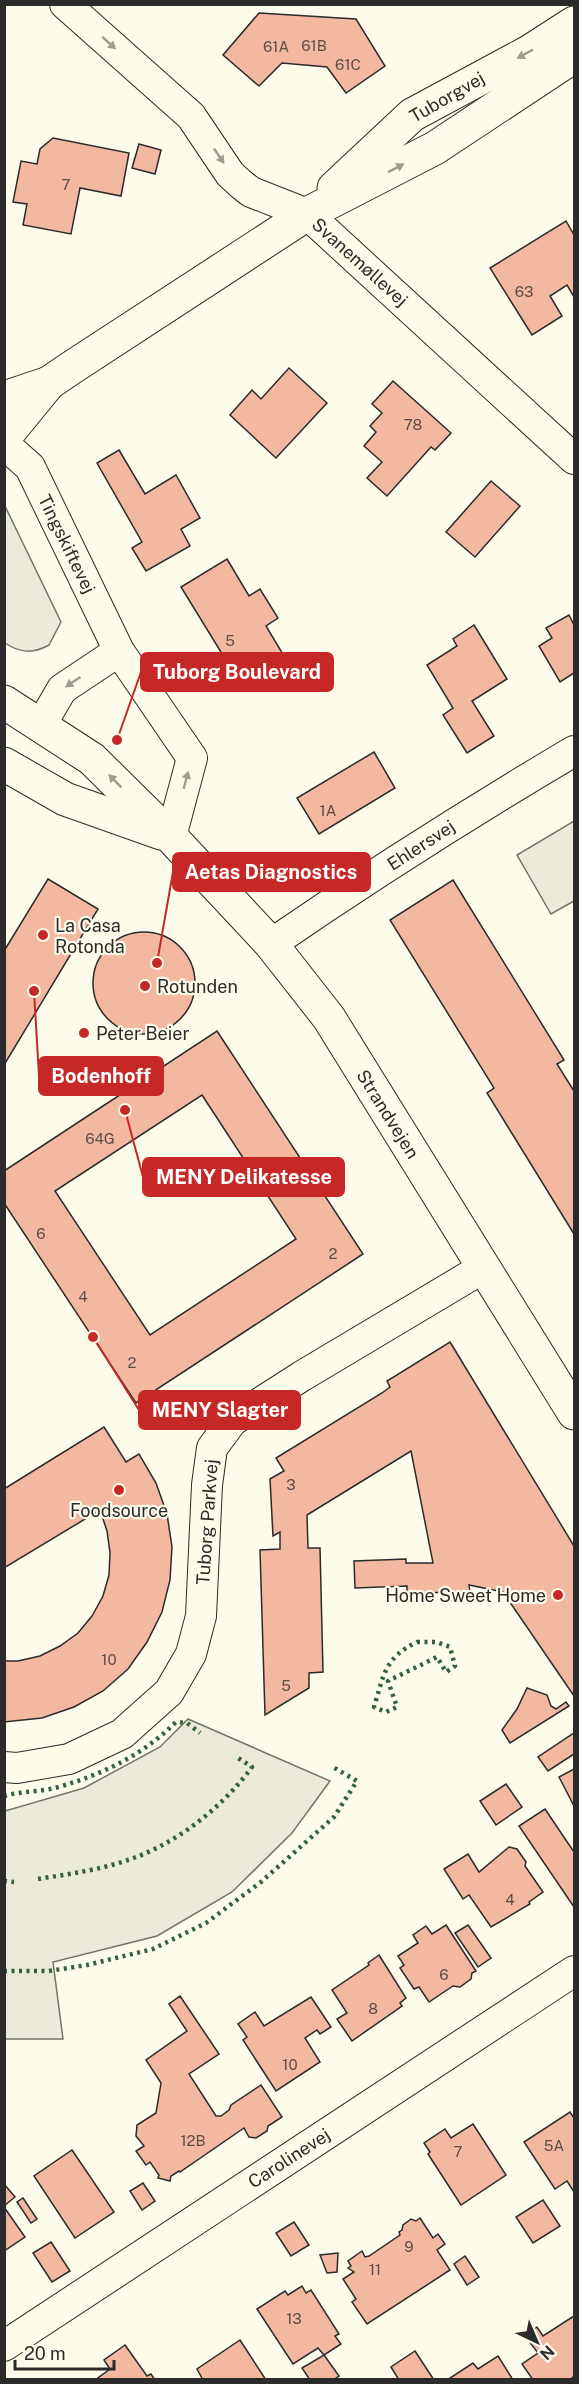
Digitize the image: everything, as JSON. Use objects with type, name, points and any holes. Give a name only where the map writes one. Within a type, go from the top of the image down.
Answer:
[{"type":"main road","name":"Tuborgvej","points":[[307,214],[412,115],[529,52],[574,23]]},
{"type":"main road","name":"Tuborgvej","points":[[4,438],[49,383],[307,214],[435,148],[574,56]]},
{"type":"main road","name":"Tuborgvej","points":[[5,395],[49,383]]},
{"type":"main road","name":"Strandvejen","points":[[4,702],[92,759],[171,837],[272,944],[329,1018],[574,1413]]},
{"type":"main road","name":"Strandvejen","points":[[4,764],[65,799],[171,837]]},
{"type":"street","name":"Svanemøllevej","points":[[65,4],[191,116],[230,174],[246,189],[307,214],[574,459]]},
{"type":"street","name":"Tingskiftevej","points":[[4,444],[30,467],[119,651],[192,758],[171,837]]},
{"type":"street","points":[[41,725],[62,689],[119,651]]},
{"type":"street","name":"Ehlersvej","points":[[272,944],[335,900],[493,799],[574,751]]},
{"type":"street","name":"Tuborg Parkvej","points":[[4,1767],[17,1768],[69,1759],[122,1734],[169,1692],[191,1654],[201,1616],[207,1485],[212,1448],[232,1421],[302,1376],[483,1269]]},
{"type":"street","name":"Carolinevej","points":[[4,2346],[574,1971]]},
{"type":"shaded area","points":[[4,504],[61,622],[49,645],[37,650],[16,649],[5,643]]},
{"type":"shaded area","points":[[574,821],[574,901],[551,914],[517,855]]},
{"type":"shaded area","points":[[188,1719],[330,1781],[292,1833],[232,1892],[157,1936],[53,1962],[63,2039],[5,2039],[5,1811],[84,1788],[160,1747]]},
{"type":"building","points":[[259,13],[356,19],[385,66],[346,93],[327,67],[282,63],[259,86],[223,55]]},
{"type":"building","points":[[53,138],[129,153],[121,196],[80,188],[71,234],[23,225],[27,204],[13,202],[21,161],[37,164],[40,149]]},
{"type":"building","points":[[139,144],[161,150],[155,174],[132,168]]},
{"type":"building","points":[[566,221],[574,235],[574,297],[567,285],[550,296],[562,316],[532,335],[490,268]]},
{"type":"building","points":[[289,368],[327,403],[276,458],[230,415],[252,390],[261,399]]},
{"type":"building","points":[[393,381],[451,433],[435,450],[431,447],[387,496],[367,478],[382,462],[364,446],[376,432],[370,426],[382,413],[372,404]]},
{"type":"building","points":[[119,450],[145,494],[176,475],[200,518],[181,529],[190,546],[146,571],[132,548],[142,542],[97,463]]},
{"type":"building","points":[[491,481],[520,506],[475,557],[446,532]]},
{"type":"building","points":[[227,559],[249,596],[260,589],[278,618],[266,626],[287,661],[243,688],[181,587]]},
{"type":"building","points":[[569,615],[574,625],[574,673],[560,682],[539,646],[552,638],[546,628]]},
{"type":"building","points":[[474,625],[507,679],[472,701],[494,736],[467,753],[443,715],[453,708],[427,665],[457,646],[453,639]]},
{"type":"building","points":[[374,752],[395,788],[319,834],[297,798]]},
{"type":"building","points":[[48,879],[98,909],[4,1065],[4,951]]},
{"type":"building","points":[[453,880],[564,1060],[557,1064],[574,1091],[574,1234],[487,1093],[494,1088],[390,920]]},
{"type":"building","name":"Rotunden","points":[[144,932],[163,936],[180,947],[191,964],[195,983],[191,1002],[180,1019],[163,1030],[144,1034],[125,1030],[108,1019],[97,1002],[93,983],[97,964],[108,947],[125,936]]},
{"type":"building","points":[[217,1031],[363,1254],[136,1403],[4,1203],[4,1171]],"holes":[[[202,1095],[296,1239],[150,1335],[55,1191]]]},
{"type":"building","points":[[450,1342],[574,1546],[574,1696],[503,1592],[469,1585],[470,1592],[407,1593],[407,1586],[355,1588],[354,1561],[406,1559],[406,1563],[433,1563],[411,1451],[307,1515],[308,1548],[320,1548],[323,1672],[309,1673],[309,1688],[265,1715],[260,1550],[280,1549],[280,1532],[273,1536],[270,1479],[284,1471],[276,1458],[382,1393],[390,1387],[387,1381]]},
{"type":"building","points":[[104,1427],[126,1462],[139,1454],[156,1483],[167,1514],[172,1547],[170,1580],[162,1612],[147,1642],[128,1669],[103,1691],[74,1707],[42,1718],[4,1722],[4,1661],[18,1661],[40,1656],[60,1646],[78,1633],[92,1616],[103,1596],[109,1575],[110,1553],[107,1531],[100,1510],[4,1568],[4,1489]]},
{"type":"building","points":[[527,1688],[547,1695],[551,1706],[556,1709],[566,1702],[569,1706],[510,1743],[502,1730],[517,1709]]},
{"type":"building","points":[[574,1733],[574,1754],[548,1771],[538,1757]]},
{"type":"building","points":[[574,1769],[574,1806],[559,1777]]},
{"type":"building","points":[[506,1784],[522,1807],[496,1825],[480,1801]]},
{"type":"building","points":[[545,1809],[574,1852],[574,1907],[519,1826]]},
{"type":"building","points":[[509,1847],[517,1849],[526,1862],[525,1866],[543,1892],[529,1902],[530,1904],[491,1927],[469,1895],[463,1899],[444,1869],[468,1854],[479,1872]]},
{"type":"building","points":[[446,1925],[476,1971],[472,1973],[471,1979],[460,1987],[453,1986],[429,2002],[419,1987],[414,1989],[400,1968],[404,1965],[398,1956],[418,1943],[413,1935],[426,1926],[432,1934]]},
{"type":"building","points":[[468,1925],[491,1958],[478,1967],[455,1933]]},
{"type":"building","points":[[379,1955],[406,1998],[400,2003],[402,2006],[352,2041],[337,2019],[347,2013],[332,1990],[369,1965],[368,1963]]},
{"type":"building","points":[[180,1996],[219,2054],[189,2074],[216,2116],[221,2116],[229,2110],[231,2105],[261,2085],[282,2117],[256,2138],[249,2137],[244,2128],[171,2176],[170,2181],[158,2178],[159,2175],[150,2162],[146,2165],[136,2151],[144,2146],[136,2136],[137,2125],[156,2113],[161,2083],[146,2060],[187,2031],[169,2004]]},
{"type":"building","points":[[311,1997],[331,2027],[320,2034],[317,2030],[305,2038],[320,2062],[276,2091],[243,2040],[247,2037],[238,2024],[255,2012],[264,2026]]},
{"type":"building","points":[[570,2112],[574,2118],[574,2192],[567,2181],[555,2189],[524,2142]]},
{"type":"building","points":[[473,2124],[506,2175],[461,2205],[428,2154],[430,2152],[424,2143],[445,2129],[451,2138]]},
{"type":"building","points":[[72,2150],[114,2212],[75,2238],[34,2176]]},
{"type":"building","points":[[143,2183],[155,2201],[142,2210],[130,2191]]},
{"type":"building","points":[[4,2184],[15,2197],[4,2206]]},
{"type":"building","points":[[23,2198],[37,2219],[31,2223],[17,2202]]},
{"type":"building","points":[[543,2200],[560,2226],[533,2243],[516,2217]]},
{"type":"building","points":[[4,2207],[25,2237],[4,2251]]},
{"type":"building","points":[[420,2218],[433,2238],[438,2234],[445,2244],[437,2250],[450,2270],[367,2324],[352,2302],[356,2299],[343,2279],[354,2272],[348,2268],[351,2266],[348,2261],[362,2251],[365,2257],[369,2256],[400,2235],[399,2232],[403,2225],[411,2219],[416,2221]]},
{"type":"building","points":[[294,2222],[309,2245],[291,2256],[276,2233]]},
{"type":"building","points":[[51,2242],[70,2271],[52,2282],[33,2253]]},
{"type":"building","points":[[338,2253],[337,2272],[327,2273],[320,2255]]},
{"type":"building","points":[[465,2256],[479,2277],[467,2285],[454,2264]]},
{"type":"building","points":[[302,2286],[306,2293],[311,2290],[339,2334],[335,2336],[341,2344],[324,2355],[318,2348],[293,2364],[257,2309],[285,2291],[288,2295]]},
{"type":"building","points":[[574,2316],[574,2376],[570,2380],[533,2380],[522,2364],[538,2353],[525,2336],[537,2327],[543,2336]]},
{"type":"building","points":[[240,2340],[266,2380],[203,2380],[197,2369]]},
{"type":"building","points":[[125,2345],[147,2376],[151,2374],[155,2380],[95,2380],[110,2369],[104,2360]]},
{"type":"building","points":[[415,2351],[434,2380],[399,2380],[391,2367]]},
{"type":"building","points":[[324,2355],[339,2376],[333,2380],[310,2380],[302,2368]]},
{"type":"building","points":[[498,2356],[513,2380],[447,2380],[473,2363],[478,2369]]},
{"type":"hedge","points":[[417,1642],[436,1642],[450,1647],[455,1666],[446,1672],[437,1657],[388,1681],[397,1707],[386,1712],[374,1707],[387,1668],[398,1654],[417,1642]]},
{"type":"hedge","points":[[4,1796],[55,1788],[89,1777],[135,1754],[176,1722],[187,1723],[200,1733]]},
{"type":"hedge","points":[[38,1879],[117,1863],[146,1853],[180,1834],[197,1823],[227,1797],[252,1767],[235,1756]]},
{"type":"hedge","points":[[4,1971],[49,1971],[87,1965],[153,1949],[206,1923],[261,1882],[334,1817],[357,1781],[333,1767]]},
{"type":"hedge","points":[[4,1881],[14,1882]]},
{"type":"place","name":"Tuborg Boulevard","points":[[117,740]]},
{"type":"place","name":"La Casa Rotonda","points":[[43,935]]},
{"type":"place","name":"Aetas Diagnostics","points":[[157,963]]},
{"type":"place","name":"Rotunden","points":[[145,986]]},
{"type":"place","name":"Bodenhoff","points":[[34,991]]},
{"type":"place","name":"Peter Beier","points":[[84,1033]]},
{"type":"place","name":"MENY Delikatesse","points":[[125,1110]]},
{"type":"place","name":"MENY Slagter","points":[[93,1337]]},
{"type":"place","name":"Foodsource","points":[[119,1490]]},
{"type":"place","name":"Home Sweet Home","points":[[558,1595]]}]
